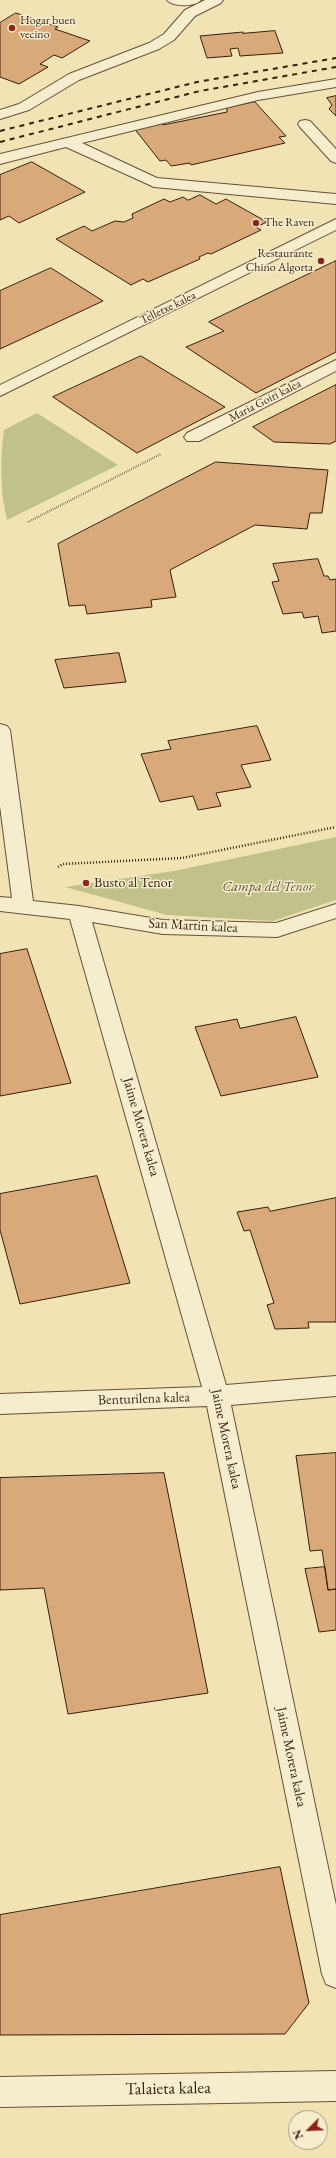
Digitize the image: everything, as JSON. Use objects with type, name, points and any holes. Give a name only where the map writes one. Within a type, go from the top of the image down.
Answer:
[{"type":"street","points":[[174,0],[194,0]]},
{"type":"street","points":[[0,115],[24,107],[74,77],[154,46],[169,37],[190,13],[216,0]]},
{"type":"street","points":[[0,158],[258,96],[336,83]]},
{"type":"street","points":[[305,124],[336,158]]},
{"type":"street","points":[[67,142],[154,182],[336,199]]},
{"type":"street","name":"Telletxe kalea","points":[[0,391],[336,224]]},
{"type":"street","name":"Maria Goiri kalea","points":[[193,438],[336,365]]},
{"type":"street","points":[[0,730],[23,906]]},
{"type":"street","name":"San Martin kalea","points":[[0,904],[79,913],[163,928],[277,930],[336,911]]},
{"type":"street","name":"Jaime Morera kalea","points":[[79,913],[217,1396],[336,1974]]},
{"type":"street","name":"Benturilena kalea","points":[[0,1404],[217,1396],[336,1386]]},
{"type":"street","name":"Talaieta kalea","points":[[0,2092],[336,2086]]},
{"type":"path","points":[[28,522],[193,438]]},
{"type":"path","points":[[63,864],[182,858],[336,827]]},
{"type":"green space","points":[[37,413],[118,465],[7,520],[1,475],[4,430]]},
{"type":"green space","name":"Campa del Tenor","points":[[336,837],[336,900],[273,921],[167,915],[65,887],[174,871]]},
{"type":"building","points":[[16,13],[58,27],[55,29],[90,41],[62,58],[54,55],[40,64],[48,67],[19,84],[0,77],[0,23]]},
{"type":"building","points":[[275,31],[283,53],[240,56],[238,48],[230,49],[232,56],[207,58],[200,36],[243,32]]},
{"type":"building","points":[[336,96],[336,116],[329,109],[332,105],[327,98]]},
{"type":"building","points":[[255,102],[286,136],[279,137],[285,143],[191,165],[190,163],[171,166],[166,160],[160,161],[133,127],[160,121],[163,125],[227,112],[227,108]]},
{"type":"building","points":[[32,162],[85,192],[19,223],[9,216],[0,220],[0,175]]},
{"type":"building","points":[[200,195],[216,204],[226,199],[267,222],[256,227],[261,230],[211,254],[208,253],[199,257],[200,259],[148,282],[143,279],[131,285],[56,239],[84,226],[92,231],[115,221],[124,222],[133,218],[132,214],[164,199],[170,202],[183,197],[188,200]]},
{"type":"building","points":[[336,261],[336,352],[256,393],[186,347],[224,331],[209,322]]},
{"type":"building","points":[[51,268],[103,301],[0,349],[0,291]]},
{"type":"building","points":[[141,356],[225,407],[137,453],[53,397]]},
{"type":"building","points":[[336,385],[336,441],[330,444],[274,442],[253,427]]},
{"type":"building","points":[[216,462],[328,470],[322,513],[310,513],[307,529],[255,525],[170,570],[176,597],[151,600],[152,607],[87,614],[85,605],[69,606],[58,544]]},
{"type":"building","points":[[318,559],[324,576],[328,576],[330,580],[336,579],[336,631],[322,633],[318,616],[304,618],[302,612],[283,614],[272,582],[279,581],[273,564]]},
{"type":"building","points":[[119,653],[126,682],[64,688],[55,660]]},
{"type":"building","points":[[257,726],[271,760],[241,765],[251,787],[216,793],[221,806],[198,810],[193,796],[160,802],[141,754],[171,749],[168,741]]},
{"type":"building","points":[[27,949],[71,1083],[0,1096],[0,954]]},
{"type":"building","points":[[296,1017],[318,1077],[221,1096],[195,1027],[237,1019],[240,1028]]},
{"type":"building","points":[[97,1176],[130,1283],[20,1304],[0,1230],[0,1194]]},
{"type":"building","points":[[336,1198],[336,1322],[308,1322],[309,1328],[275,1329],[267,1305],[274,1303],[250,1230],[244,1231],[237,1212],[268,1207],[270,1211]]},
{"type":"building","points":[[336,1453],[336,1589],[328,1590],[322,1550],[310,1551],[296,1456]]},
{"type":"building","points":[[164,1473],[208,1693],[68,1714],[44,1588],[0,1590],[0,1478]]},
{"type":"building","points":[[325,1567],[328,1590],[336,1589],[336,1630],[319,1632],[305,1569]]},
{"type":"building","points":[[280,1867],[309,2003],[285,2034],[0,2035],[0,1915]]},
{"type":"railway","points":[[0,131],[197,82],[336,58]]},
{"type":"railway","points":[[0,142],[200,91],[336,67]]},
{"type":"place","name":"Hogar buen vecino","points":[[12,28]]},
{"type":"place","name":"The Raven","points":[[256,223]]},
{"type":"place","name":"Restaurante Chino Algorta","points":[[321,261]]},
{"type":"place","name":"Busto al Tenor","points":[[86,883]]}]
